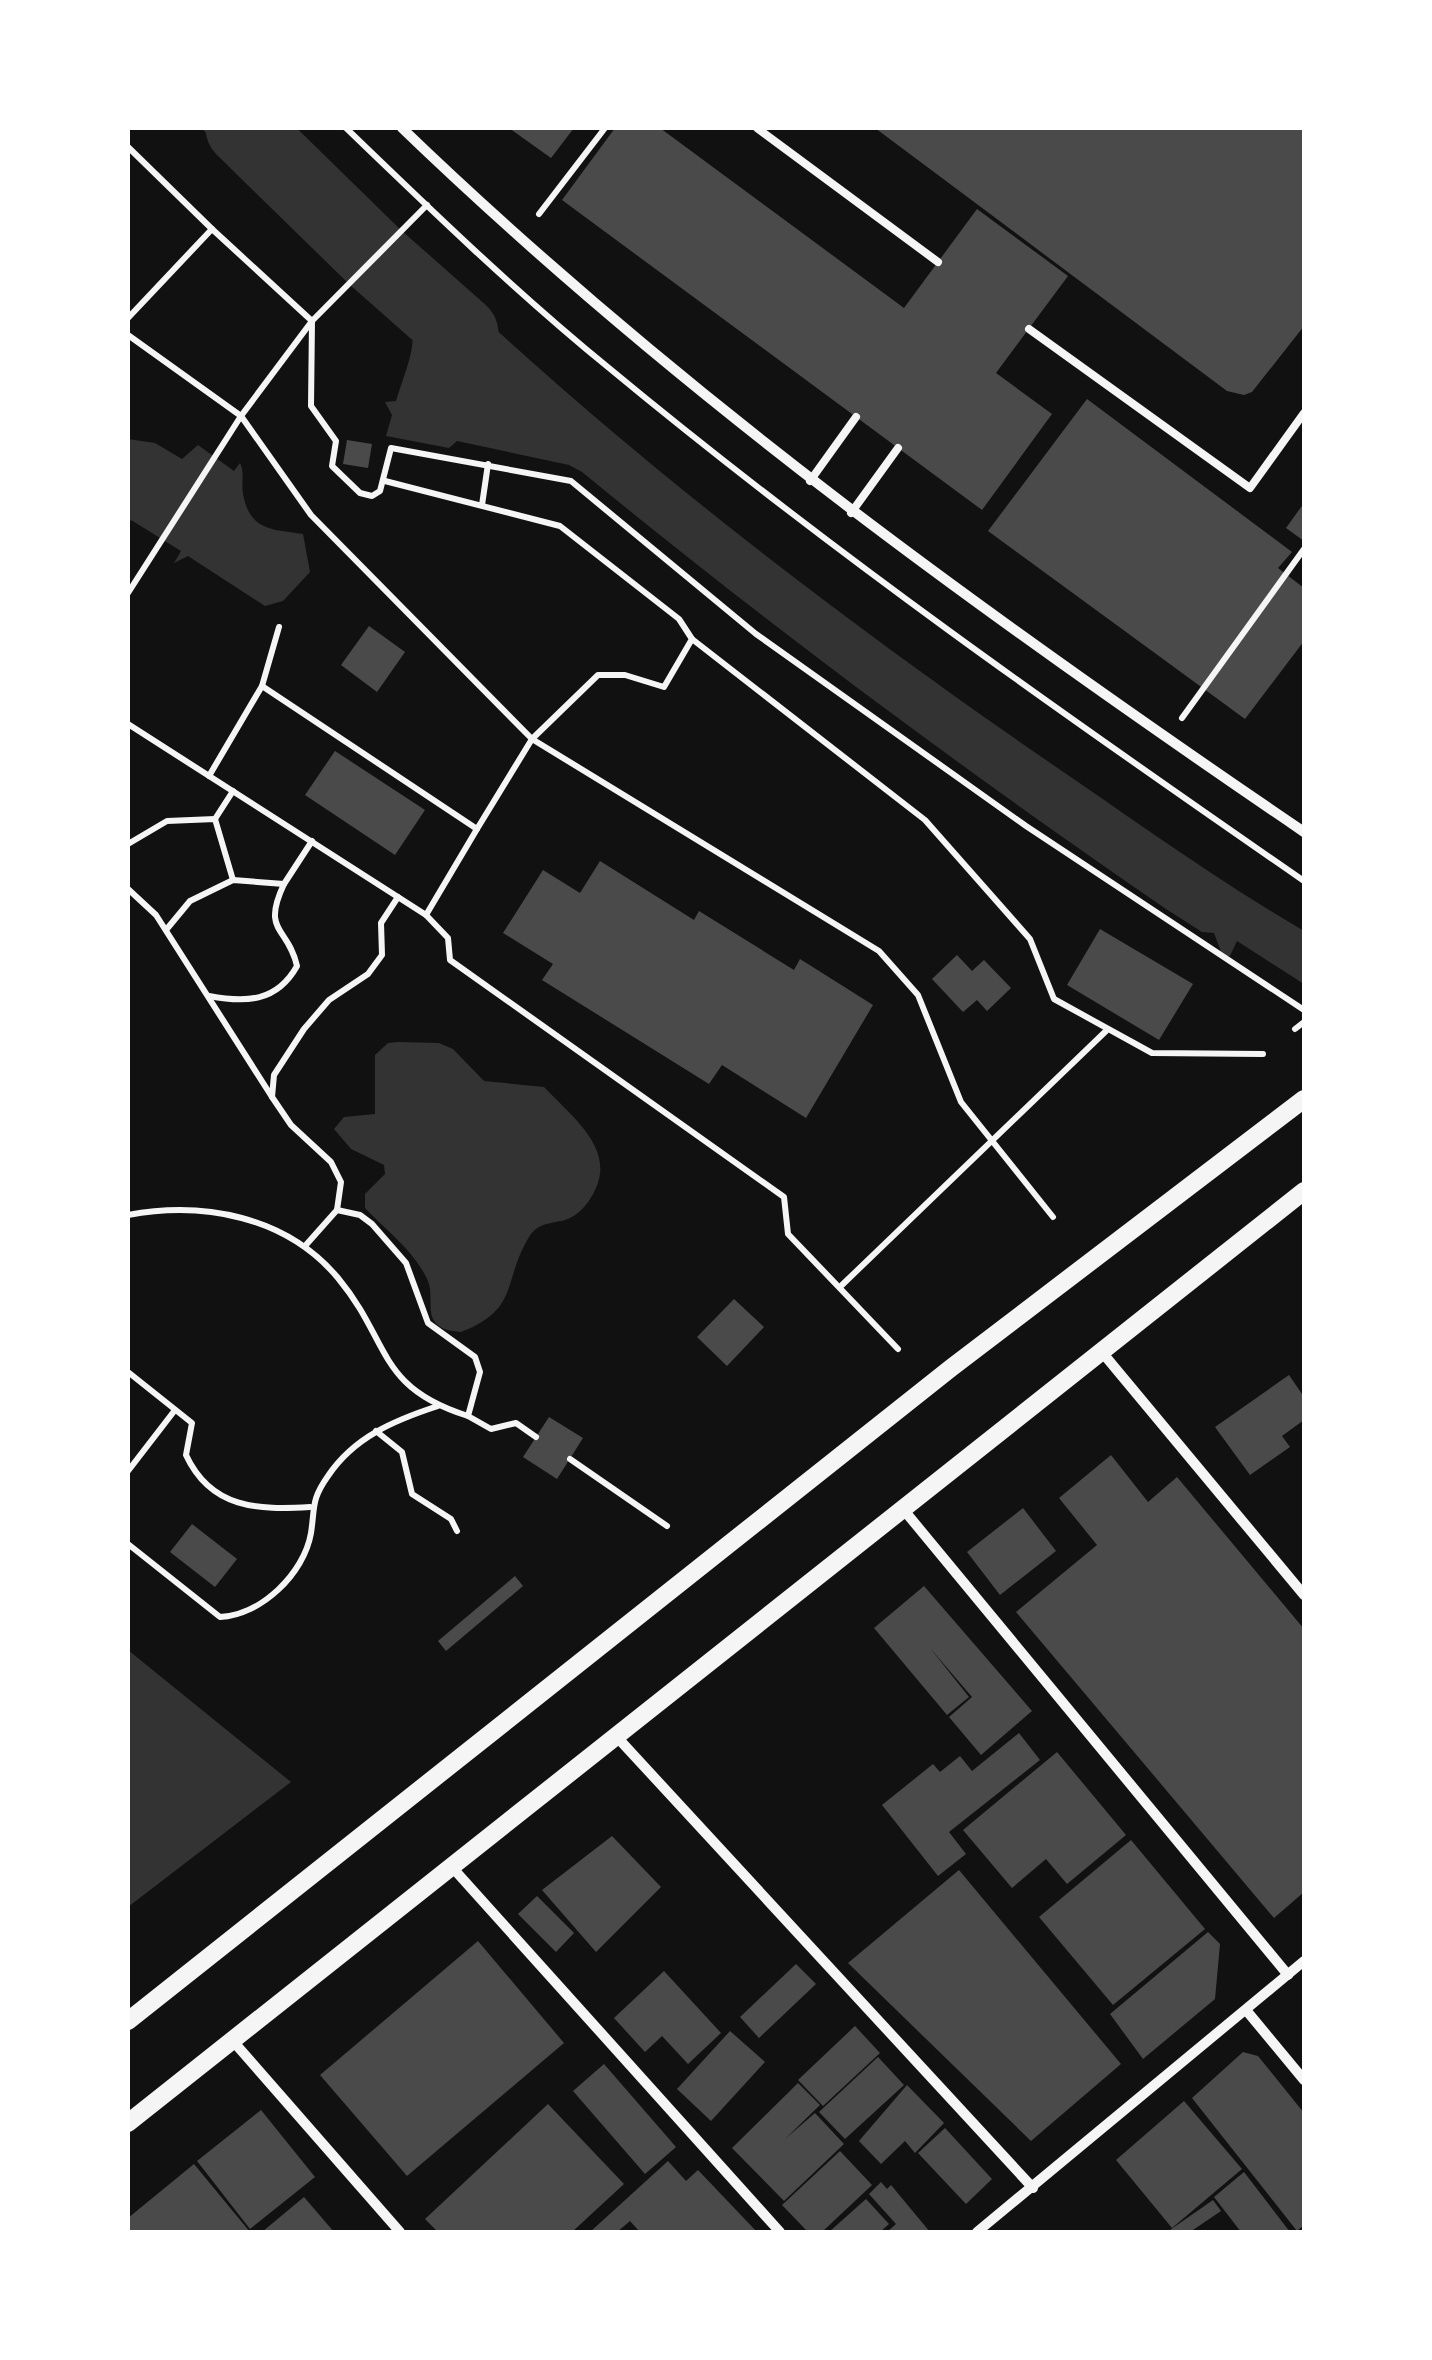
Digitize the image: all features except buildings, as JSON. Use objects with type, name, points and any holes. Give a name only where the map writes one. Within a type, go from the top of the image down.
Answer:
[{"type":"street","points":[[402,128],[697,388],[810,482],[1304,832]]},
{"type":"street","points":[[128,2022],[936,1381],[1304,1099]]},
{"type":"street","points":[[128,2122],[1304,1190]]},
{"type":"street","points":[[1101,1351],[1304,1595]]},
{"type":"street","points":[[903,1509],[1288,1975]]},
{"type":"street","points":[[616,1736],[1033,2188]]},
{"type":"street","points":[[451,1866],[780,2232]]},
{"type":"street","points":[[977,2232],[1304,1961]]},
{"type":"street","points":[[1246,2010],[1304,2080]]},
{"type":"street","points":[[232,2040],[400,2232]]},
{"type":"lane","points":[[757,128],[938,262]]},
{"type":"lane","points":[[1029,329],[1250,488],[1304,413]]},
{"type":"lane","points":[[810,482],[856,417]]},
{"type":"lane","points":[[851,512],[898,448]]},
{"type":"path","points":[[346,128],[605,365],[765,494],[1069,718],[1304,881]]},
{"type":"path","points":[[539,214],[605,128]]},
{"type":"path","points":[[128,147],[312,321],[311,406],[336,441],[332,466],[360,492],[372,496],[385,481],[391,448],[571,481],[756,634],[1026,826],[1304,1010]]},
{"type":"path","points":[[128,593],[241,416],[312,321],[427,206]]},
{"type":"path","points":[[128,318],[212,229]]},
{"type":"path","points":[[128,336],[241,416],[311,515],[532,739],[879,950],[918,995],[961,1102],[1054,1217]]},
{"type":"path","points":[[482,505],[488,464]]},
{"type":"path","points":[[385,481],[560,526],[679,619],[692,639],[925,820],[1030,939],[1054,999],[1106,1031],[1152,1052],[1263,1054]]},
{"type":"path","points":[[1182,718],[1304,548]]},
{"type":"path","points":[[209,776],[262,686],[279,627]]},
{"type":"path","points":[[426,915],[532,739],[598,675],[626,676],[664,686],[692,639]]},
{"type":"path","points":[[262,686],[477,829]]},
{"type":"path","points":[[128,724],[426,915],[448,938],[450,960],[784,1197],[788,1234],[842,1285],[898,1348]]},
{"type":"path","points":[[232,880],[215,819],[234,791]]},
{"type":"path","points":[[128,844],[167,821],[215,819]]},
{"type":"path","points":[[208,996],[243,1002],[271,995],[290,978],[297,966],[294,950],[276,931],[274,906],[312,841]]},
{"type":"path","points":[[166,930],[190,901],[232,880],[284,884]]},
{"type":"path","points":[[128,889],[166,930],[292,1126],[339,1174],[337,1210],[304,1246]]},
{"type":"path","points":[[272,1097],[274,1075],[304,1029],[328,1000],[368,974],[382,955],[381,923],[398,897]]},
{"type":"path","points":[[1296,1029],[1304,1022]]},
{"type":"path","points":[[842,1285],[1106,1031]]},
{"type":"path","points":[[128,1215],[185,1209],[232,1214],[304,1246],[338,1278],[402,1383],[438,1406],[491,1429],[516,1424],[536,1437]]},
{"type":"path","points":[[337,1210],[360,1215],[372,1224],[406,1263],[428,1322],[474,1357],[480,1372],[468,1416]]},
{"type":"path","points":[[128,1372],[192,1423],[185,1443],[192,1469],[225,1500],[248,1508],[310,1506]]},
{"type":"path","points":[[128,1544],[220,1617],[239,1616],[289,1578],[302,1559],[311,1532],[310,1506],[350,1450],[376,1431],[438,1406]]},
{"type":"path","points":[[128,1471],[175,1410]]},
{"type":"path","points":[[376,1431],[402,1452],[412,1494],[428,1508],[443,1512],[457,1531]]},
{"type":"path","points":[[570,1459],[667,1526]]},
{"type":"shaded area","points":[[201,128],[279,128],[383,225],[346,268]]},
{"type":"shaded area","points":[[404,243],[634,450],[795,578],[1046,760],[1304,931],[1304,984],[1237,941],[1230,956],[1223,957],[1214,933],[1202,932],[1166,909],[943,751],[797,642],[582,472],[569,465],[457,441],[449,448],[386,436],[392,415],[385,402],[396,401],[409,361],[412,335],[401,312],[369,284]]},
{"type":"shaded area","points":[[128,439],[155,443],[182,459],[198,445],[234,471],[240,463],[246,507],[266,527],[303,534],[310,572],[283,601],[265,606],[188,556],[174,563],[181,551],[131,520],[128,525]]},
{"type":"shaded area","points":[[388,1043],[439,1043],[453,1049],[484,1081],[544,1087],[587,1133],[600,1160],[600,1175],[585,1206],[570,1218],[543,1225],[533,1232],[501,1304],[493,1314],[461,1332],[435,1323],[423,1271],[365,1208],[365,1194],[385,1174],[384,1165],[351,1149],[334,1129],[344,1117],[375,1114],[375,1055]]},
{"type":"shaded area","points":[[128,1650],[291,1782],[128,1907]]},
{"type":"waterway","points":[[243,128],[376,258],[461,333]]}]
